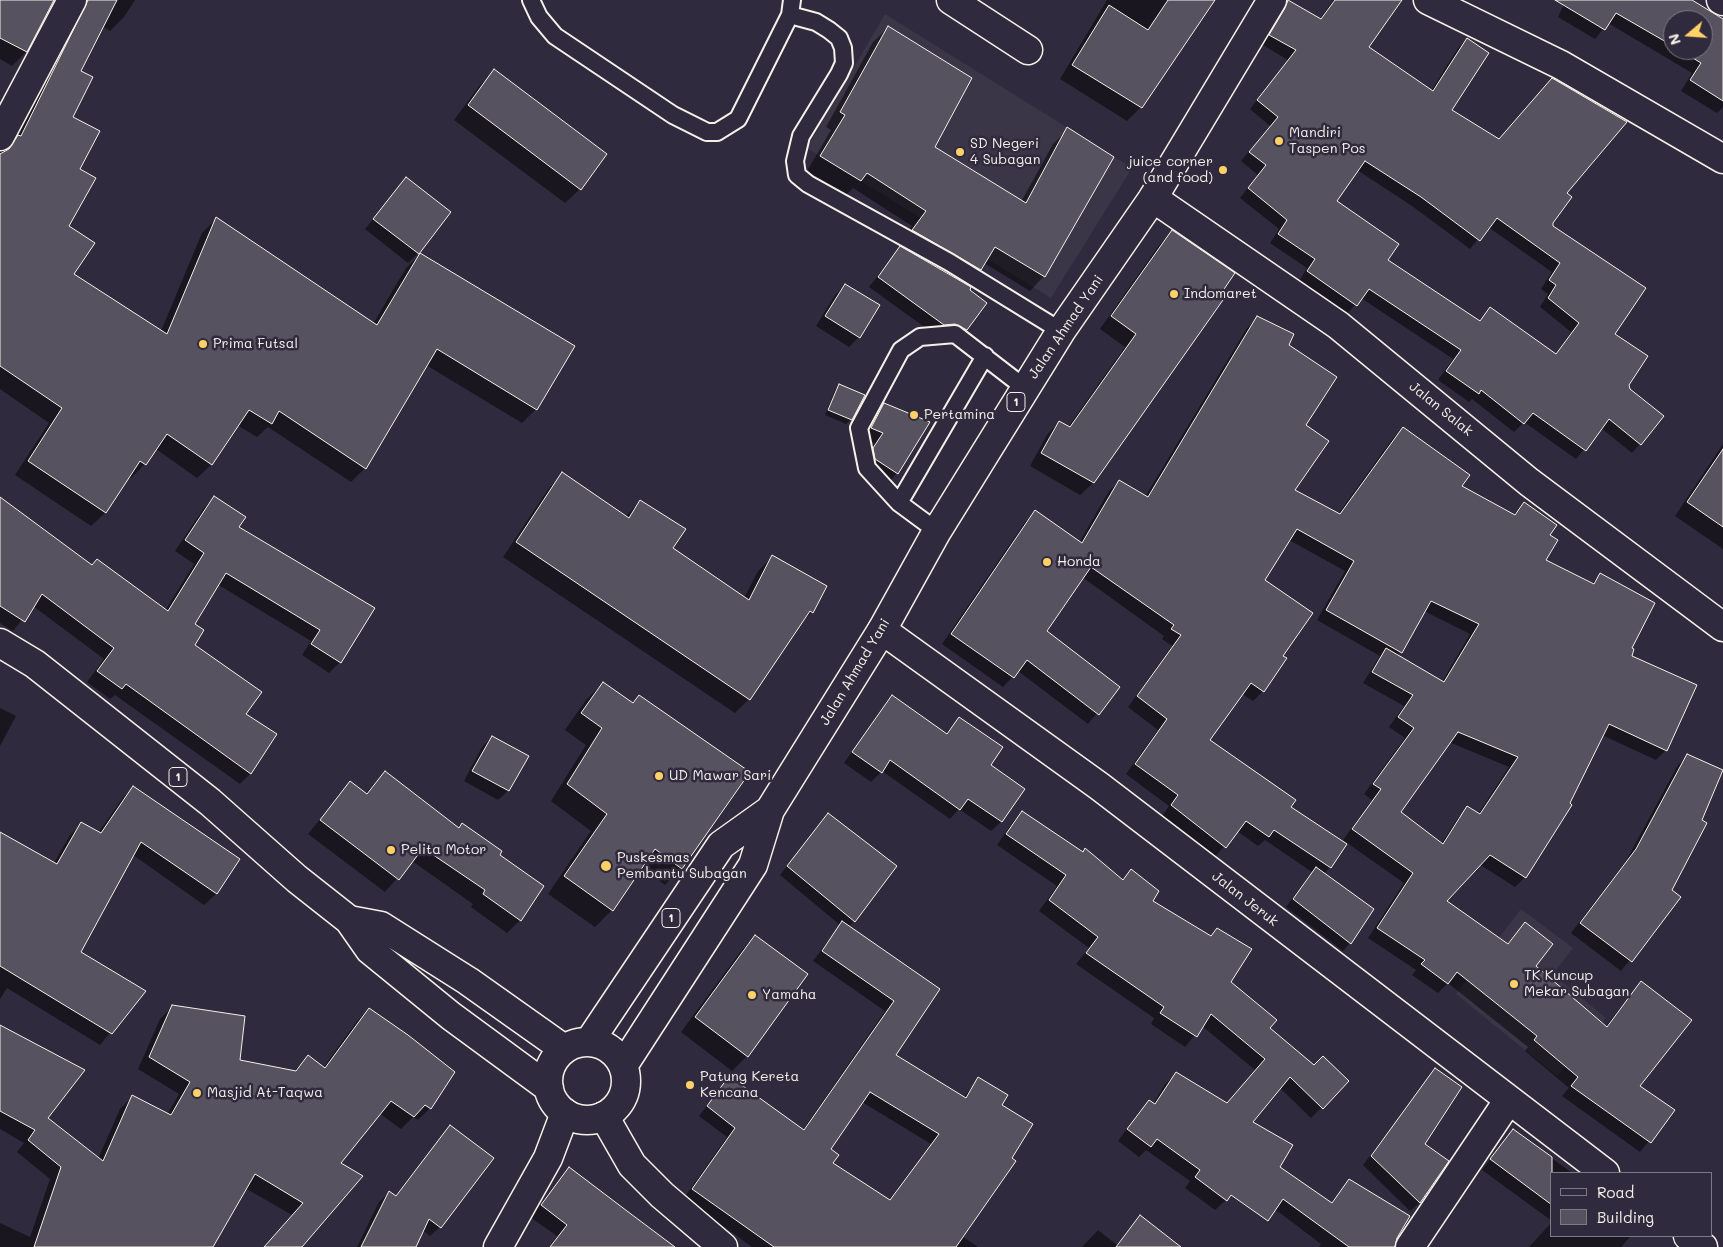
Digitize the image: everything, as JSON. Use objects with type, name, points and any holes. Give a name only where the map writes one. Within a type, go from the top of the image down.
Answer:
[{"type":"main road","points":[[951,0],[1028,50]]},
{"type":"main road","name":"Jalan Ahmad Yani","points":[[623,1066],[753,865],[770,810],[882,630],[938,530],[1061,331],[1153,198],[1272,0]]},
{"type":"main road","points":[[1428,0],[1561,65],[1723,160]]},
{"type":"main road","points":[[0,136],[65,2]]},
{"type":"main road","name":"Jalan Salak","points":[[1153,198],[1338,325],[1529,482],[1723,627]]},
{"type":"main road","name":"Jalan Jeruk","points":[[882,630],[1099,786],[1508,1101],[1604,1172]]},
{"type":"main road","name":"1","points":[[0,643],[34,664],[210,802],[297,879],[349,920],[370,950],[450,1016],[549,1088],[554,1102],[564,1112]]},
{"type":"main road","name":"Jalan Ahmad Yani","points":[[576,1045],[721,845],[770,810]]},
{"type":"main road","name":"1","points":[[349,920],[381,926],[468,981],[576,1045]]},
{"type":"main road","points":[[498,1247],[548,1158],[564,1112],[584,1119],[594,1119],[604,1116],[612,1110],[624,1094],[625,1075],[623,1066],[609,1049],[576,1045],[551,1066],[548,1077],[549,1088]]},
{"type":"main road","points":[[1410,1247],[1508,1101]]},
{"type":"main road","points":[[604,1116],[632,1165],[662,1195],[723,1247]]},
{"type":"main road","points":[[1689,1237],[1703,1247]]},
{"type":"lane","points":[[531,0],[539,16],[555,36],[673,115],[706,132],[717,132],[738,119],[791,8],[829,30],[839,38],[843,48],[844,63],[801,136],[795,161],[797,175],[808,184],[950,262],[1061,331]]},
{"type":"lane","points":[[938,530],[898,503],[867,468],[859,428],[901,350],[920,338],[954,334],[1025,388]]},
{"type":"lane","points":[[898,503],[984,356]]},
{"type":"shaded area","name":"SD Negeri 4 Subagan","points":[[885,14],[1132,168],[1051,298],[807,148]]},
{"type":"shaded area","name":"TK Kuncup Mekar Subagan","points":[[1521,909],[1573,948],[1553,974],[1606,1018],[1557,1076],[1456,994]]},
{"type":"building","points":[[0,0],[54,0],[27,52],[0,38]]},
{"type":"building","points":[[88,0],[117,0],[81,71],[93,77],[73,117],[100,131],[80,169],[96,178],[69,226],[95,243],[74,274],[167,334],[216,217],[377,325],[420,253],[575,346],[537,410],[437,349],[366,469],[279,411],[272,424],[249,410],[212,465],[167,434],[146,465],[140,461],[106,513],[28,461],[62,408],[0,366],[0,154],[9,149],[18,135],[21,136]]},
{"type":"building","points":[[1168,0],[1215,0],[1142,108],[1072,65],[1109,5],[1148,30]]},
{"type":"building","points":[[1288,0],[1321,19],[1335,0],[1402,0],[1369,47],[1433,91],[1467,38],[1489,53],[1452,110],[1499,139],[1552,78],[1627,122],[1567,193],[1572,197],[1553,223],[1553,226],[1646,288],[1615,334],[1648,356],[1629,385],[1630,389],[1664,416],[1641,445],[1609,419],[1586,451],[1533,413],[1524,424],[1481,390],[1479,394],[1446,371],[1461,350],[1369,289],[1357,306],[1307,271],[1315,259],[1278,234],[1287,220],[1248,188],[1266,165],[1249,152],[1278,117],[1257,100],[1296,50],[1269,35]],"holes":[[[1365,161],[1421,197],[1480,241],[1497,218],[1560,263],[1549,280],[1556,285],[1548,298],[1579,323],[1556,354],[1490,307],[1480,321],[1388,260],[1399,244],[1337,201]]]},
{"type":"building","points":[[1555,0],[1692,0],[1708,10],[1663,10],[1663,40],[1616,13],[1605,30]]},
{"type":"building","points":[[1713,13],[1723,19],[1723,101],[1690,80],[1701,63],[1696,60],[1713,60]]},
{"type":"building","name":"SD Negeri 4 Subagan","points":[[888,26],[972,78],[935,147],[1026,203],[1067,127],[1114,157],[1045,277],[995,247],[981,270],[912,230],[926,211],[867,173],[861,181],[820,156],[845,115],[840,112]]},
{"type":"building","points":[[494,69],[607,154],[581,190],[468,105]]},
{"type":"building","points":[[406,177],[451,212],[419,254],[373,219]]},
{"type":"building","points":[[1172,230],[1235,273],[1218,298],[1223,300],[1094,483],[1041,453],[1059,421],[1070,427],[1136,334],[1111,316]]},
{"type":"building","points":[[900,246],[971,287],[970,290],[987,303],[967,330],[955,324],[944,325],[878,277]]},
{"type":"building","points":[[845,284],[880,305],[860,338],[825,316]]},
{"type":"building","points":[[1257,316],[1294,334],[1289,345],[1337,377],[1306,425],[1329,441],[1295,490],[1340,514],[1403,427],[1470,475],[1462,486],[1515,515],[1524,502],[1557,525],[1550,535],[1558,540],[1546,560],[1594,584],[1600,573],[1655,603],[1632,648],[1634,649],[1632,656],[1697,685],[1667,751],[1609,724],[1570,803],[1572,805],[1526,878],[1490,855],[1447,901],[1508,944],[1525,922],[1553,944],[1536,966],[1607,1027],[1641,981],[1692,1020],[1640,1086],[1675,1110],[1651,1143],[1571,1086],[1578,1077],[1534,1040],[1537,1036],[1457,972],[1448,984],[1421,964],[1425,960],[1377,928],[1413,873],[1352,829],[1381,789],[1373,784],[1414,728],[1398,717],[1413,695],[1372,672],[1386,648],[1444,682],[1479,624],[1431,601],[1402,653],[1326,610],[1354,561],[1297,529],[1265,580],[1313,613],[1283,656],[1287,658],[1264,692],[1251,683],[1210,740],[1296,800],[1291,807],[1347,844],[1331,868],[1274,830],[1269,837],[1246,821],[1226,848],[1171,805],[1178,795],[1135,764],[1167,719],[1137,696],[1181,635],[1171,629],[1174,625],[1091,567],[1047,631],[1120,687],[1099,715],[1027,660],[1014,678],[951,634],[1035,510],[1082,543],[1119,480],[1148,497]],"holes":[[[1458,732],[1518,757],[1480,814],[1467,806],[1443,844],[1401,812]]]},
{"type":"building","points":[[839,384],[865,395],[852,420],[828,410]]},
{"type":"building","points":[[884,403],[930,422],[898,474],[875,459],[873,448],[883,433],[871,428]]},
{"type":"building","points":[[1723,449],[1723,527],[1687,502]]},
{"type":"building","points":[[562,472],[629,518],[640,500],[686,529],[673,548],[749,600],[772,555],[827,586],[813,613],[810,611],[750,700],[516,542]]},
{"type":"building","points":[[214,496],[246,517],[239,527],[375,608],[341,663],[311,644],[320,630],[226,573],[195,624],[204,630],[195,645],[262,692],[246,714],[277,734],[251,774],[126,684],[122,689],[97,671],[114,648],[42,594],[25,622],[0,606],[0,497],[92,565],[97,559],[168,611],[204,553],[185,540]]},
{"type":"building","name":"UD Mawar Sari","points":[[603,682],[633,703],[639,695],[750,772],[682,869],[655,849],[613,911],[564,876],[607,814],[567,784],[602,728],[581,713]]},
{"type":"building","points":[[892,695],[947,734],[959,717],[1003,747],[991,765],[1025,789],[1002,822],[968,799],[960,810],[890,760],[882,773],[852,752]]},
{"type":"building","points":[[492,736],[529,756],[509,791],[472,771]]},
{"type":"building","points":[[1687,754],[1723,770],[1702,820],[1707,823],[1672,890],[1681,897],[1632,962],[1580,923],[1636,849]]},
{"type":"building","points":[[385,771],[459,828],[462,823],[502,851],[500,855],[544,886],[521,921],[483,894],[485,890],[423,848],[399,880],[320,820],[350,781],[367,794]]},
{"type":"building","points":[[133,786],[240,859],[217,894],[141,842],[81,952],[146,991],[112,1034],[0,966],[0,832],[57,864],[81,822],[101,833]]},
{"type":"building","points":[[1022,811],[1083,852],[1085,848],[1123,880],[1131,869],[1159,891],[1153,901],[1211,936],[1217,928],[1252,949],[1231,982],[1277,1020],[1270,1028],[1314,1065],[1323,1056],[1349,1081],[1323,1109],[1290,1077],[1253,1122],[1293,1145],[1280,1167],[1332,1203],[1349,1179],[1410,1216],[1397,1238],[1395,1247],[1349,1247],[1283,1199],[1268,1221],[1231,1195],[1227,1201],[1195,1177],[1200,1170],[1157,1139],[1151,1147],[1127,1129],[1149,1100],[1155,1104],[1176,1072],[1227,1103],[1265,1059],[1211,1014],[1197,1037],[1160,1013],[1164,1007],[1086,953],[1098,937],[1049,900],[1066,875],[1006,834]]},
{"type":"building","points":[[828,813],[897,866],[855,922],[787,866]]},
{"type":"building","points":[[1316,867],[1374,909],[1351,944],[1293,899]]},
{"type":"building","points":[[842,921],[940,989],[896,1055],[966,1098],[978,1077],[1008,1095],[1002,1105],[1033,1124],[1012,1158],[1016,1161],[956,1247],[774,1247],[692,1189],[735,1128],[707,1106],[729,1076],[804,1130],[894,1001],[822,951]],"holes":[[[870,1092],[939,1134],[890,1200],[833,1163],[839,1155],[831,1149]]]},
{"type":"building","name":"Yamaha","points":[[755,935],[808,974],[748,1057],[695,1017]]},
{"type":"building","points":[[172,1005],[245,1016],[240,1060],[296,1071],[308,1055],[325,1068],[369,1008],[408,1035],[455,1072],[431,1109],[425,1105],[414,1117],[391,1101],[341,1163],[363,1176],[302,1247],[264,1247],[303,1203],[255,1174],[213,1247],[34,1247],[61,1167],[28,1140],[35,1130],[0,1111],[0,1025],[85,1070],[48,1118],[103,1161],[132,1095],[171,1115],[190,1082],[149,1057]]},
{"type":"building","points":[[1435,1068],[1462,1087],[1425,1144],[1449,1161],[1420,1203],[1371,1156]]},
{"type":"building","points":[[450,1125],[494,1158],[441,1228],[429,1219],[416,1247],[361,1247],[389,1191],[396,1196]]},
{"type":"building","points":[[1513,1129],[1552,1157],[1550,1204],[1490,1159]]},
{"type":"building","points":[[569,1167],[675,1247],[550,1247],[567,1225],[541,1205]]},
{"type":"building","points":[[1140,1215],[1181,1247],[1116,1247]]},
{"type":"place","name":"Mandiri Taspen Pos","points":[[1279,141]]},
{"type":"place","name":"SD Negeri 4 Subagan","points":[[960,152]]},
{"type":"place","name":"juice corner (and food)","points":[[1223,170]]},
{"type":"place","name":"Indomaret","points":[[1174,294]]},
{"type":"place","name":"Prima Futsal","points":[[203,344]]},
{"type":"place","name":"Pertamina","points":[[914,415]]},
{"type":"place","name":"Honda","points":[[1047,562]]},
{"type":"place","name":"UD Mawar Sari","points":[[659,776]]},
{"type":"place","name":"Pelita Motor","points":[[391,850]]},
{"type":"place","name":"Puskesmas Pembantu Subagan","points":[[606,866]]},
{"type":"place","name":"TK Kuncup Mekar Subagan","points":[[1514,984]]},
{"type":"place","name":"Yamaha","points":[[752,995]]},
{"type":"place","name":"Patung Kereta Kencana","points":[[690,1085]]},
{"type":"place","name":"Masjid At-Taqwa","points":[[197,1093]]}]
